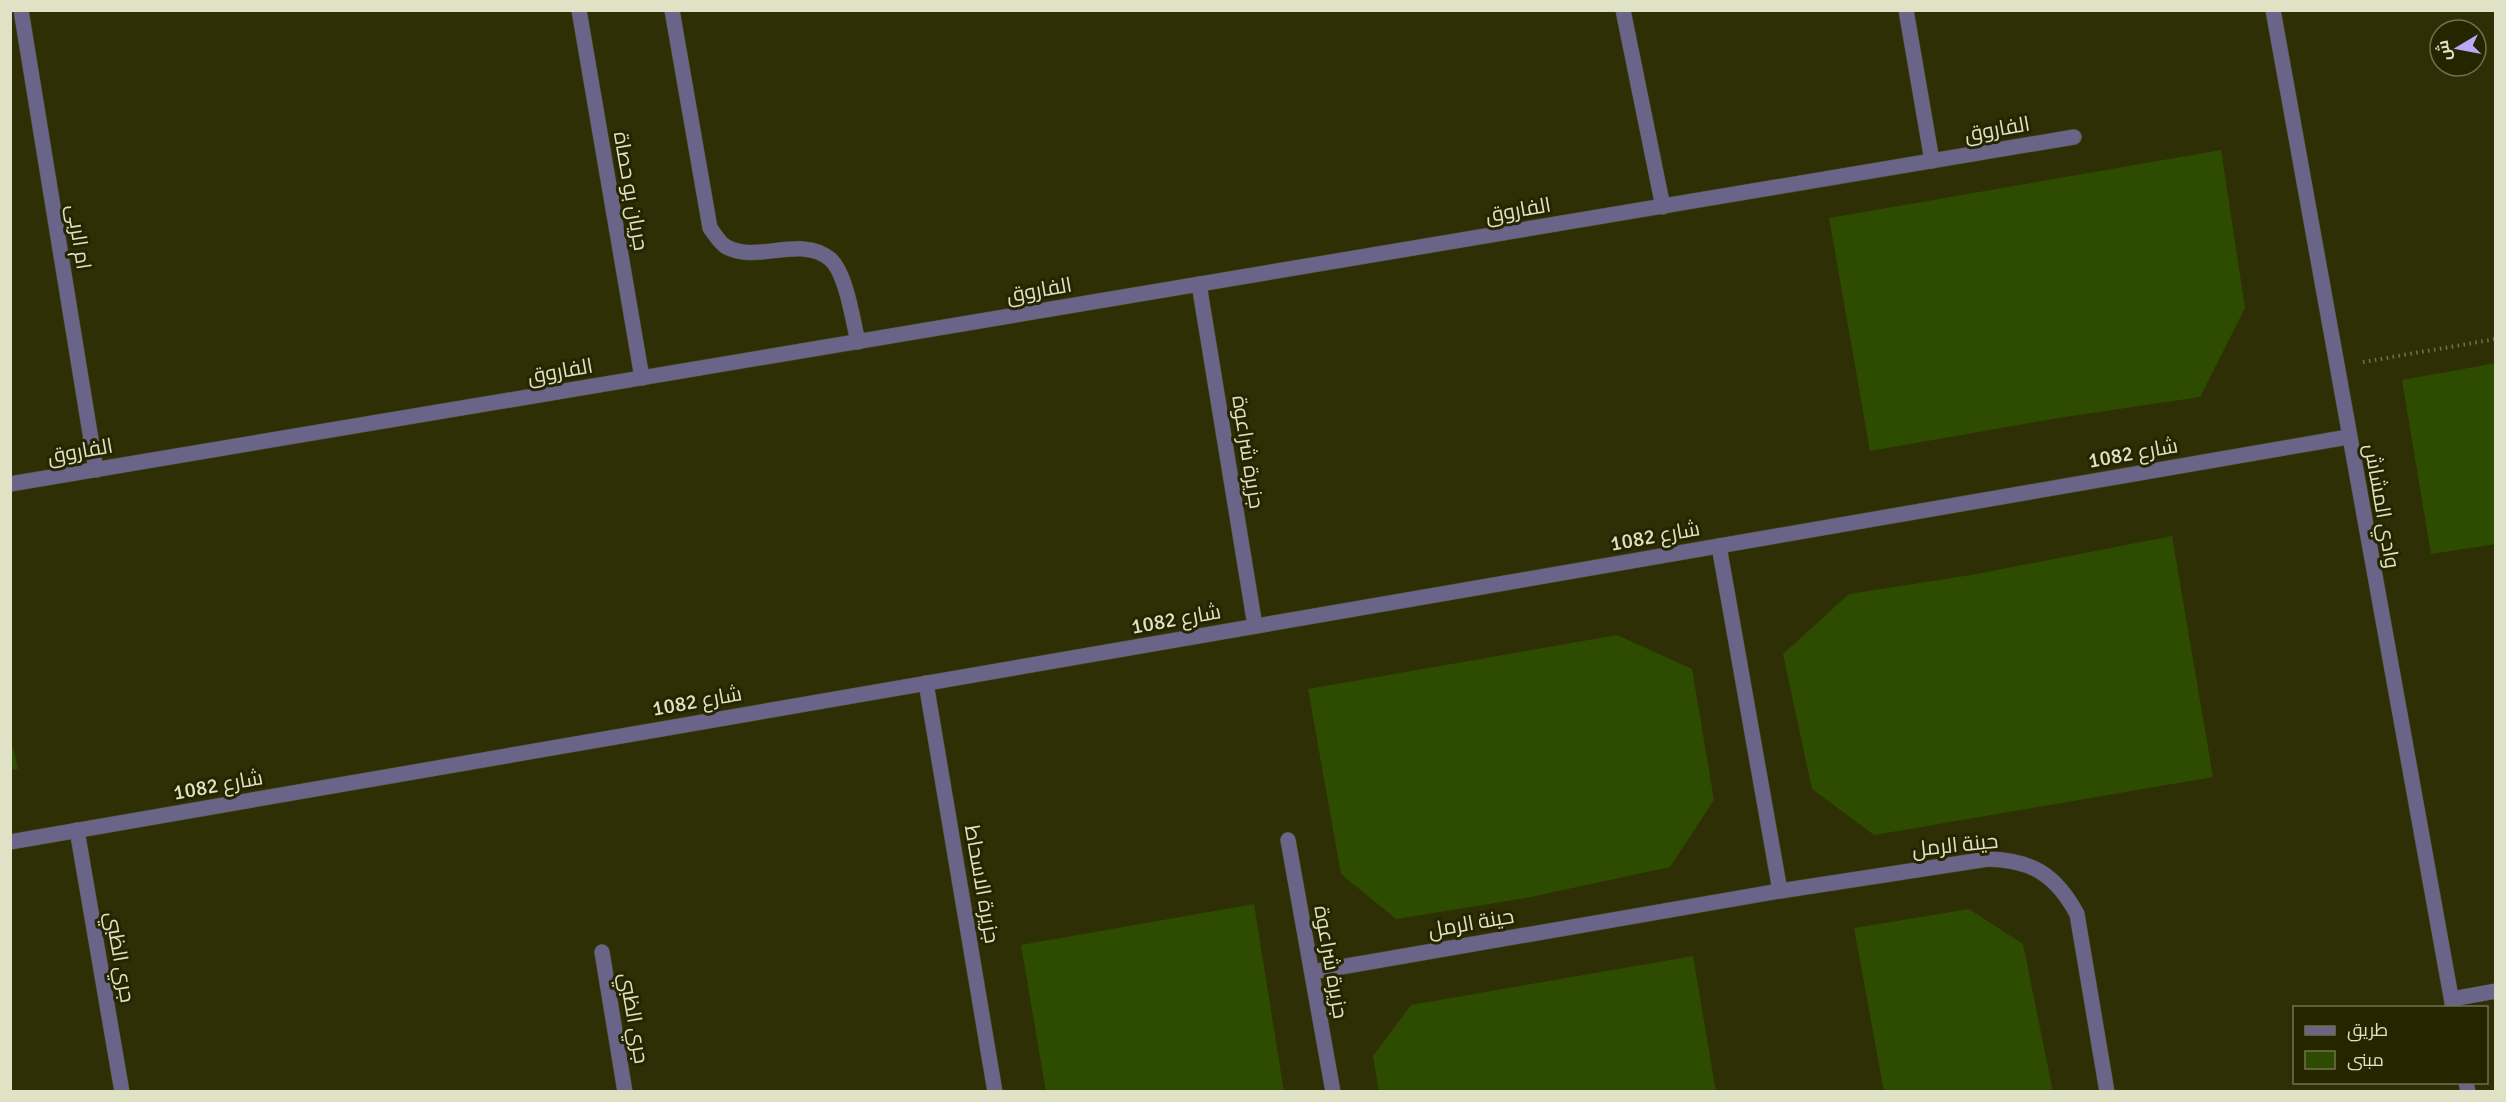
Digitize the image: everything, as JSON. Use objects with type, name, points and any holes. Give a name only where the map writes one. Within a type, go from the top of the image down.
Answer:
[{"type":"street","name":"ام الربى","points":[[21,10],[96,470]]},
{"type":"street","name":"جريان بو حصاة","points":[[579,10],[642,378]]},
{"type":"street","points":[[672,10],[710,228],[724,246],[743,251],[808,249],[831,259],[843,283],[858,342]]},
{"type":"street","points":[[1623,10],[1663,207]]},
{"type":"street","points":[[1906,10],[1932,161]]},
{"type":"street","name":"وادي المشاش","points":[[2273,10],[2348,437],[2452,1003]]},
{"type":"street","name":"الفاروق","points":[[10,484],[2074,137]]},
{"type":"street","name":"جزيرة شراعوة","points":[[1199,285],[1255,626]]},
{"type":"street","name":"شارع 1082","points":[[10,842],[2348,437]]},
{"type":"street","points":[[1719,546],[1780,891]]},
{"type":"street","name":"جزيرة الاسحاط","points":[[926,683],[995,1092]]},
{"type":"street","name":"جري الظبي","points":[[77,830],[122,1092]]},
{"type":"street","name":"جزيرة شراعوة","points":[[1288,840],[1333,1092]]},
{"type":"street","name":"حينة الرمل","points":[[1312,972],[1780,891],[1988,859],[2010,860],[2031,867],[2049,877],[2067,895],[2077,914],[2107,1092]]},
{"type":"street","name":"جري الظبي","points":[[602,952],[625,1092]]},
{"type":"street","points":[[2452,1003],[2496,991]]},
{"type":"path","points":[[2336,366],[2496,339]]},
{"type":"building","points":[[2221,150],[2245,308],[2200,397],[2058,418],[1870,451],[1829,218]]},
{"type":"building","points":[[2496,363],[2496,544],[2431,554],[2402,380]]},
{"type":"building","points":[[2172,536],[2213,777],[1874,835],[1812,789],[1783,654],[1849,594],[1971,575]]},
{"type":"building","points":[[1617,635],[1692,669],[1714,800],[1670,867],[1526,898],[1396,919],[1341,874],[1308,689]]},
{"type":"building","points":[[10,735],[18,769],[10,770]]},
{"type":"building","points":[[1254,904],[1284,1092],[1046,1092],[1021,945]]},
{"type":"building","points":[[1969,909],[2023,944],[2053,1092],[1884,1092],[1854,928]]},
{"type":"building","points":[[1693,956],[1716,1092],[1379,1092],[1373,1056],[1411,1005]]}]
